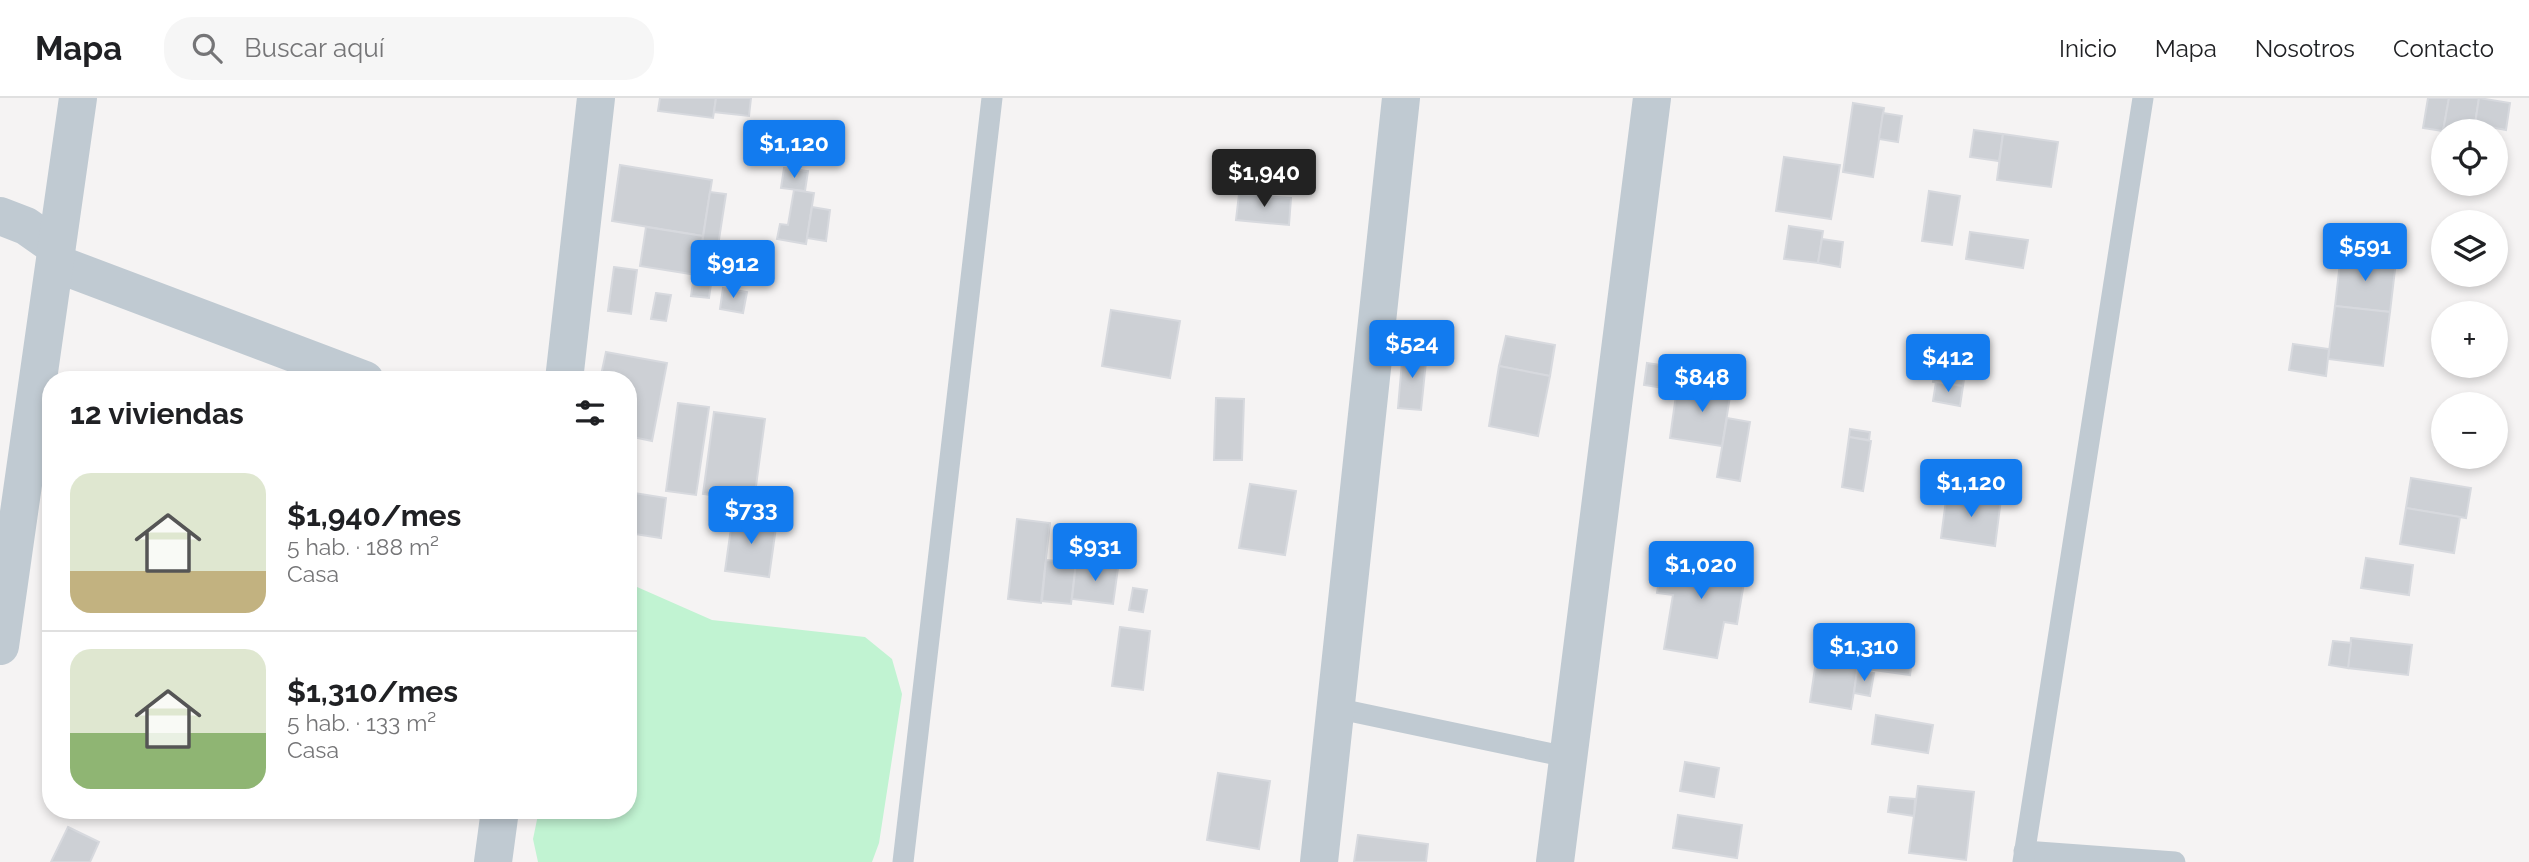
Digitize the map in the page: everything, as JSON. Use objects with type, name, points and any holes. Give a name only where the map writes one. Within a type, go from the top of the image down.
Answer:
[{"type":"street","points":[[0,646],[78,98]]},
{"type":"street","points":[[565,371],[597,98]]},
{"type":"street","points":[[1319,862],[1401,98]]},
{"type":"street","points":[[1555,862],[1652,98]]},
{"type":"street","points":[[0,216],[26,226],[56,255],[343,371]]},
{"type":"street","points":[[493,862],[499,819]]},
{"type":"lane","points":[[903,862],[992,98]]},
{"type":"lane","points":[[2143,98],[2024,856],[2175,862]]},
{"type":"lane","points":[[1335,708],[1567,757]]},
{"type":"green space","points":[[637,587],[712,620],[865,637],[892,659],[902,694],[879,843],[872,862],[538,862],[533,839],[537,819],[637,819]]},
{"type":"building","points":[[660,98],[716,98],[713,118],[658,111]]},
{"type":"building","points":[[716,98],[751,98],[749,116],[714,112]]},
{"type":"building","points":[[2428,98],[2449,98],[2445,119],[2431,119],[2431,129],[2423,128]]},
{"type":"building","points":[[2449,98],[2479,98],[2476,119],[2445,119]]},
{"type":"building","points":[[2479,98],[2510,103],[2508,119],[2476,119]]},
{"type":"building","points":[[1853,103],[1884,108],[1873,177],[1843,172]]},
{"type":"building","points":[[1883,113],[1902,116],[1898,142],[1879,139]]},
{"type":"building","points":[[1974,130],[2003,134],[1999,161],[1970,157]]},
{"type":"building","points":[[2003,134],[2058,142],[2051,187],[1997,180]]},
{"type":"building","points":[[1784,157],[1840,165],[1831,219],[1776,211]]},
{"type":"building","points":[[620,165],[712,180],[703,236],[612,221]]},
{"type":"building","points":[[784,168],[808,171],[805,191],[781,188]]},
{"type":"building","points":[[794,190],[814,193],[806,244],[777,239],[780,224],[788,225]]},
{"type":"building","points":[[1929,191],[1960,196],[1952,245],[1922,241]]},
{"type":"building","points":[[710,192],[726,194],[718,246],[702,244]]},
{"type":"building","points":[[1239,194],[1291,198],[1289,225],[1236,220]]},
{"type":"building","points":[[812,207],[830,210],[826,241],[807,238]]},
{"type":"building","points":[[1789,226],[1823,231],[1818,263],[1784,259]]},
{"type":"building","points":[[646,227],[703,236],[697,275],[640,266]]},
{"type":"building","points":[[1970,232],[2028,240],[2023,268],[1966,259]]},
{"type":"building","points":[[1822,239],[1843,242],[1840,267],[1818,263]]},
{"type":"building","points":[[702,244],[731,249],[726,280],[697,275]]},
{"type":"building","points":[[2341,254],[2396,261],[2390,312],[2335,306]]},
{"type":"building","points":[[614,267],[637,270],[631,314],[608,311]]},
{"type":"building","points":[[694,275],[712,277],[709,298],[691,296]]},
{"type":"building","points":[[723,288],[747,292],[743,313],[720,309]]},
{"type":"building","points":[[656,293],[671,295],[666,321],[651,319]]},
{"type":"building","points":[[2335,306],[2390,312],[2383,366],[2328,359]]},
{"type":"building","points":[[1111,310],[1180,321],[1170,378],[1102,366]]},
{"type":"building","points":[[1506,336],[1555,345],[1550,376],[1499,366]]},
{"type":"building","points":[[1939,342],[1969,346],[1963,386],[1933,382]]},
{"type":"building","points":[[2293,344],[2329,349],[2326,376],[2289,370]]},
{"type":"building","points":[[1403,350],[1427,352],[1421,410],[1398,408]]},
{"type":"building","points":[[606,352],[667,363],[652,441],[637,438],[637,371],[602,371]]},
{"type":"building","points":[[1647,363],[1681,368],[1677,390],[1644,385]]},
{"type":"building","points":[[1499,366],[1550,376],[1538,436],[1489,426]]},
{"type":"building","points":[[1681,366],[1708,370],[1705,392],[1677,388]]},
{"type":"building","points":[[1707,380],[1732,384],[1722,446],[1670,438],[1677,388],[1705,392]]},
{"type":"building","points":[[1936,382],[1963,386],[1960,406],[1933,401]]},
{"type":"building","points":[[1216,398],[1244,399],[1242,460],[1214,460]]},
{"type":"building","points":[[678,403],[709,407],[696,495],[666,491]]},
{"type":"building","points":[[714,412],[765,419],[754,501],[703,494]]},
{"type":"building","points":[[1727,418],[1750,422],[1740,481],[1717,477]]},
{"type":"building","points":[[1850,429],[1870,432],[1869,440],[1849,437]]},
{"type":"building","points":[[1849,437],[1871,441],[1863,491],[1842,487]]},
{"type":"building","points":[[1954,464],[2005,472],[2001,499],[1950,493]]},
{"type":"building","points":[[2411,478],[2471,488],[2466,518],[2406,508]]},
{"type":"building","points":[[1250,484],[1296,491],[1285,555],[1239,548]]},
{"type":"building","points":[[1947,492],[2001,499],[1995,546],[1941,538]]},
{"type":"building","points":[[637,493],[666,498],[661,538],[637,534]]},
{"type":"building","points":[[2406,508],[2460,517],[2454,553],[2400,544]]},
{"type":"building","points":[[733,514],[777,520],[769,577],[725,571]]},
{"type":"building","points":[[1017,519],[1050,523],[1041,603],[1008,599]]},
{"type":"building","points":[[1079,535],[1120,540],[1117,564],[1076,558]]},
{"type":"building","points":[[1658,543],[1677,547],[1673,569],[1655,566]]},
{"type":"building","points":[[1681,546],[1713,551],[1711,559],[1747,565],[1737,624],[1724,622],[1717,658],[1664,649],[1673,595],[1657,593],[1661,567],[1677,569]]},
{"type":"building","points":[[2366,558],[2413,565],[2409,595],[2361,588]]},
{"type":"building","points":[[1046,560],[1076,563],[1071,604],[1042,601]]},
{"type":"building","points":[[1076,563],[1118,568],[1113,604],[1072,599]]},
{"type":"building","points":[[1133,588],[1147,590],[1143,612],[1129,610]]},
{"type":"building","points":[[1120,627],[1150,631],[1143,690],[1112,686]]},
{"type":"building","points":[[1856,635],[1914,644],[1910,675],[1852,667]]},
{"type":"building","points":[[2351,638],[2412,645],[2408,675],[2348,668]]},
{"type":"building","points":[[2333,641],[2351,643],[2348,668],[2329,665]]},
{"type":"building","points":[[1816,661],[1858,668],[1851,709],[1810,702]]},
{"type":"building","points":[[1857,670],[1874,673],[1870,696],[1854,693]]},
{"type":"building","points":[[1876,715],[1933,725],[1928,753],[1872,744]]},
{"type":"building","points":[[1685,762],[1719,768],[1714,797],[1680,791]]},
{"type":"building","points":[[1218,773],[1270,781],[1259,849],[1207,840]]},
{"type":"building","points":[[1918,786],[1974,792],[1966,860],[1909,853]]},
{"type":"building","points":[[1890,797],[1915,799],[1914,816],[1888,812]]},
{"type":"building","points":[[1678,815],[1742,825],[1737,858],[1673,848]]},
{"type":"building","points":[[68,827],[99,842],[90,862],[51,862]]},
{"type":"building","points":[[1358,835],[1428,844],[1426,862],[1354,862]]}]
